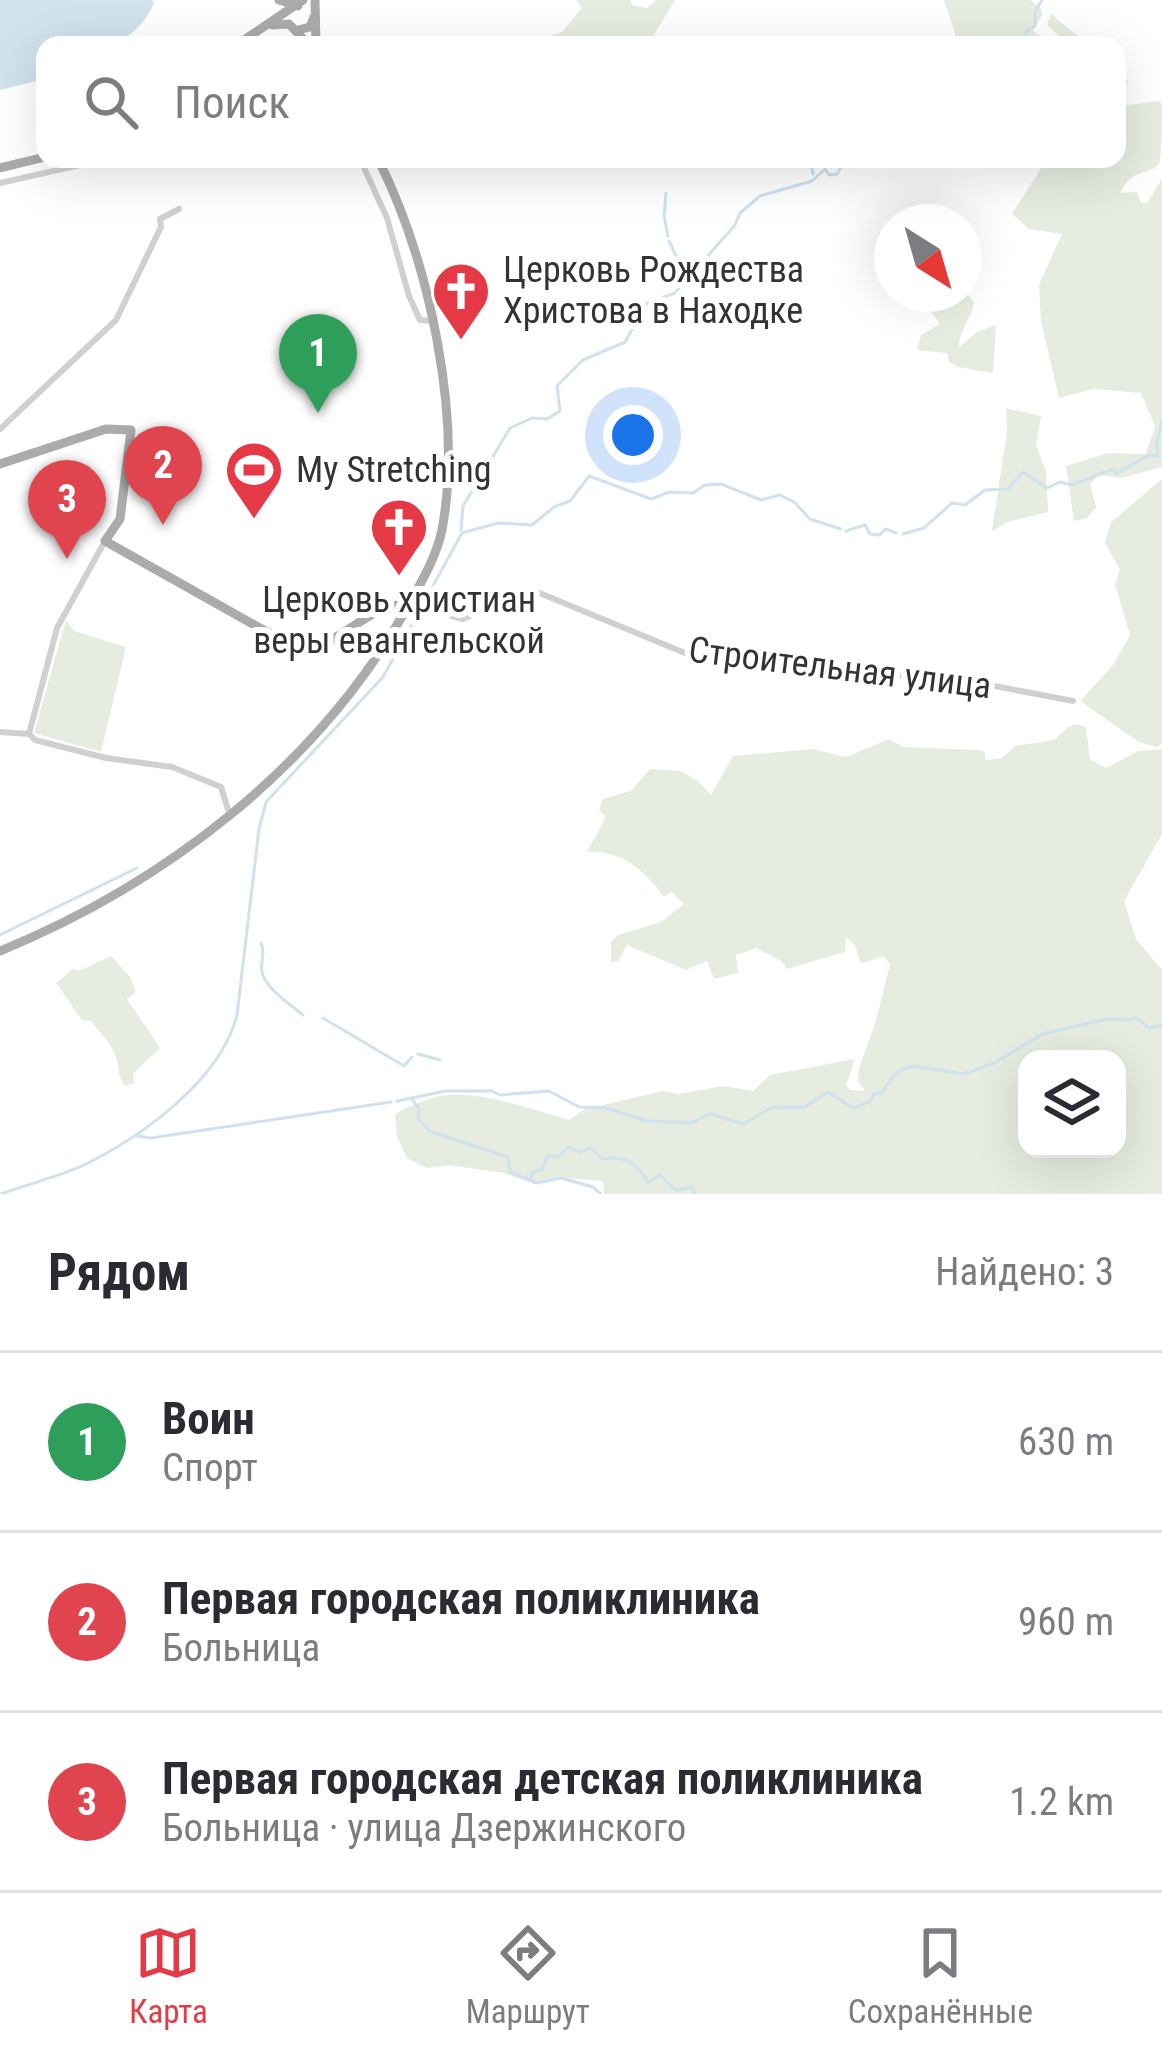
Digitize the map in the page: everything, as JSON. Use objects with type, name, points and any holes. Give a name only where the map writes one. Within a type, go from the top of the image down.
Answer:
[{"type":"main road","points":[[274,20],[278,0],[308,7],[314,17]]},
{"type":"main road","points":[[313,36],[316,0]]},
{"type":"main road","points":[[250,36],[299,3]]},
{"type":"main road","points":[[299,3],[289,17],[302,36]]},
{"type":"main road","points":[[256,32],[281,23],[304,30],[314,17]]},
{"type":"main road","points":[[0,168],[36,160]]},
{"type":"main road","points":[[0,949],[110,892],[229,813],[337,712],[414,605],[439,542],[445,506],[445,393],[413,243],[382,168]]},
{"type":"main road","points":[[0,464],[106,429],[131,430],[120,518],[106,542],[299,650],[322,646],[390,606],[414,605]]},
{"type":"main road","points":[[377,612],[390,616],[394,629]]},
{"type":"street","points":[[20,164],[23,178]]},
{"type":"street","points":[[0,183],[67,168]]},
{"type":"street","points":[[364,168],[387,218],[412,306],[420,320],[431,321]]},
{"type":"street","points":[[0,429],[116,320],[161,227],[160,219],[179,209]]},
{"type":"street","points":[[29,734],[57,628],[106,542]]},
{"type":"street","name":"Строительная улица","points":[[414,605],[463,619],[523,593],[537,592],[697,658],[855,668],[918,680],[976,682],[1073,701]]},
{"type":"street","points":[[0,733],[29,734],[34,740],[97,756],[179,769],[221,787],[229,813]]},
{"type":"shaded area","points":[[577,0],[631,0],[632,5],[647,8],[656,0],[675,0],[653,36],[551,36],[563,31],[582,8]]},
{"type":"shaded area","points":[[944,0],[1030,0],[1041,8],[1033,31],[1040,36],[956,36]]},
{"type":"shaded area","points":[[1051,14],[1078,36],[1059,36],[1047,25]]},
{"type":"shaded area","points":[[1162,104],[1159,164],[1130,179],[1120,193],[1137,192],[1141,203],[1147,203],[1162,179],[1162,467],[1121,478],[1100,475],[1090,483],[1096,507],[1087,518],[1074,521],[1066,466],[1108,453],[1146,454],[1155,426],[1141,393],[1093,389],[1059,398],[1041,321],[1039,285],[1062,234],[1029,229],[1012,214],[1041,168],[1126,168],[1126,105]]},
{"type":"shaded area","points":[[931,312],[972,312],[959,347],[977,332],[996,325],[993,373],[958,367],[949,362],[947,353],[917,350],[921,335],[940,324]]},
{"type":"shaded area","points":[[1006,408],[1041,416],[1036,445],[1046,471],[1048,512],[1007,522],[992,531],[1007,431]]},
{"type":"shaded area","points":[[1162,479],[1162,744],[1156,747],[1139,742],[1080,701],[1114,664],[1130,635],[1115,584],[1120,570],[1105,543],[1111,522]]},
{"type":"shaded area","points":[[66,620],[74,631],[126,647],[101,752],[34,733]]},
{"type":"shaded area","points":[[1068,727],[1086,727],[1090,759],[1106,768],[1138,751],[1162,749],[1162,834],[1124,901],[1136,939],[1162,970],[1162,1194],[604,1194],[603,1181],[564,1178],[534,1184],[504,1173],[449,1165],[427,1168],[407,1158],[397,1136],[395,1114],[441,1096],[494,1099],[569,1120],[583,1110],[662,1091],[679,1094],[723,1086],[753,1091],[770,1075],[855,1059],[846,1086],[865,1091],[858,1081],[859,1068],[890,964],[883,956],[861,964],[855,945],[846,937],[845,952],[787,969],[756,948],[736,955],[738,973],[714,979],[707,961],[686,970],[627,945],[618,961],[611,962],[611,942],[618,935],[661,922],[684,904],[672,892],[664,897],[640,870],[621,858],[587,852],[606,817],[599,810],[603,799],[631,791],[650,769],[681,771],[711,795],[733,756],[813,749],[846,757],[889,739],[903,747],[978,750],[985,752],[985,760],[1002,758],[1015,746],[1054,740]]},
{"type":"shaded area","points":[[111,956],[130,977],[136,992],[127,999],[160,1048],[133,1074],[134,1083],[125,1086],[108,1042],[91,1021],[82,1020],[56,983],[73,969],[79,971]]},
{"type":"water","points":[[0,0],[154,3],[127,36],[36,36],[36,81],[0,90]]},
{"type":"waterway","points":[[1025,36],[1035,26],[1035,12],[1042,0]]},
{"type":"waterway","points":[[812,168],[813,174]]},
{"type":"waterway","points":[[461,530],[463,506],[510,428],[560,411],[557,386],[583,360],[625,342],[647,303],[675,293],[735,225],[740,213],[760,196],[812,181],[825,169],[829,175],[837,174],[840,168]]},
{"type":"waterway","points":[[666,193],[668,236]]},
{"type":"waterway","points":[[669,241],[686,277]]},
{"type":"waterway","points":[[903,534],[924,528],[952,503],[965,505],[985,490],[1008,489],[1023,472],[1047,488],[1060,482],[1072,485],[1113,469],[1116,474],[1149,455],[1158,456],[1162,422]]},
{"type":"waterway","points":[[1,1194],[69,1171],[111,1150],[178,1102],[215,1061],[237,1015],[266,802],[383,677],[462,533],[498,523],[532,525],[570,501],[589,476],[651,499],[721,484],[761,500],[780,495],[810,519],[841,529]]},
{"type":"waterway","points":[[846,531],[865,525],[870,534],[879,535],[886,529],[896,533]]},
{"type":"waterway","points":[[0,935],[137,868]]},
{"type":"waterway","points":[[261,943],[264,978],[303,1015]]},
{"type":"waterway","points":[[397,1101],[446,1091],[500,1095],[549,1091],[579,1107],[606,1108],[647,1121],[691,1123],[710,1114],[744,1124],[770,1108],[805,1107],[828,1092],[853,1108],[871,1101],[897,1072],[912,1066],[964,1074],[994,1063],[1043,1034],[1107,1019],[1135,1017],[1149,1028],[1162,1025]]},
{"type":"waterway","points":[[323,1018],[404,1066],[412,1057]]},
{"type":"waterway","points":[[418,1054],[440,1060]]},
{"type":"waterway","points":[[412,1099],[419,1109],[418,1118],[429,1131],[508,1157],[510,1172],[537,1183],[561,1178],[601,1194]]},
{"type":"waterway","points":[[138,1136],[151,1138],[391,1102]]},
{"type":"waterway","points":[[530,1179],[548,1155],[558,1157],[569,1147],[579,1152],[591,1148],[602,1159],[630,1162],[648,1183],[660,1175],[675,1190],[692,1187],[695,1194]]},
{"type":"place","name":"Церковь Рождества Христова в Находке","points":[[461,342]]},
{"type":"place","name":"Воин","points":[[318,413]]},
{"type":"place","name":"My Stretching","points":[[254,521]]},
{"type":"place","name":"Первая городская поликлиника","points":[[163,525]]},
{"type":"place","name":"Первая городская детская поликлиника","points":[[67,559]]},
{"type":"place","name":"Церковь христиан веры евангельской","points":[[399,578]]}]
